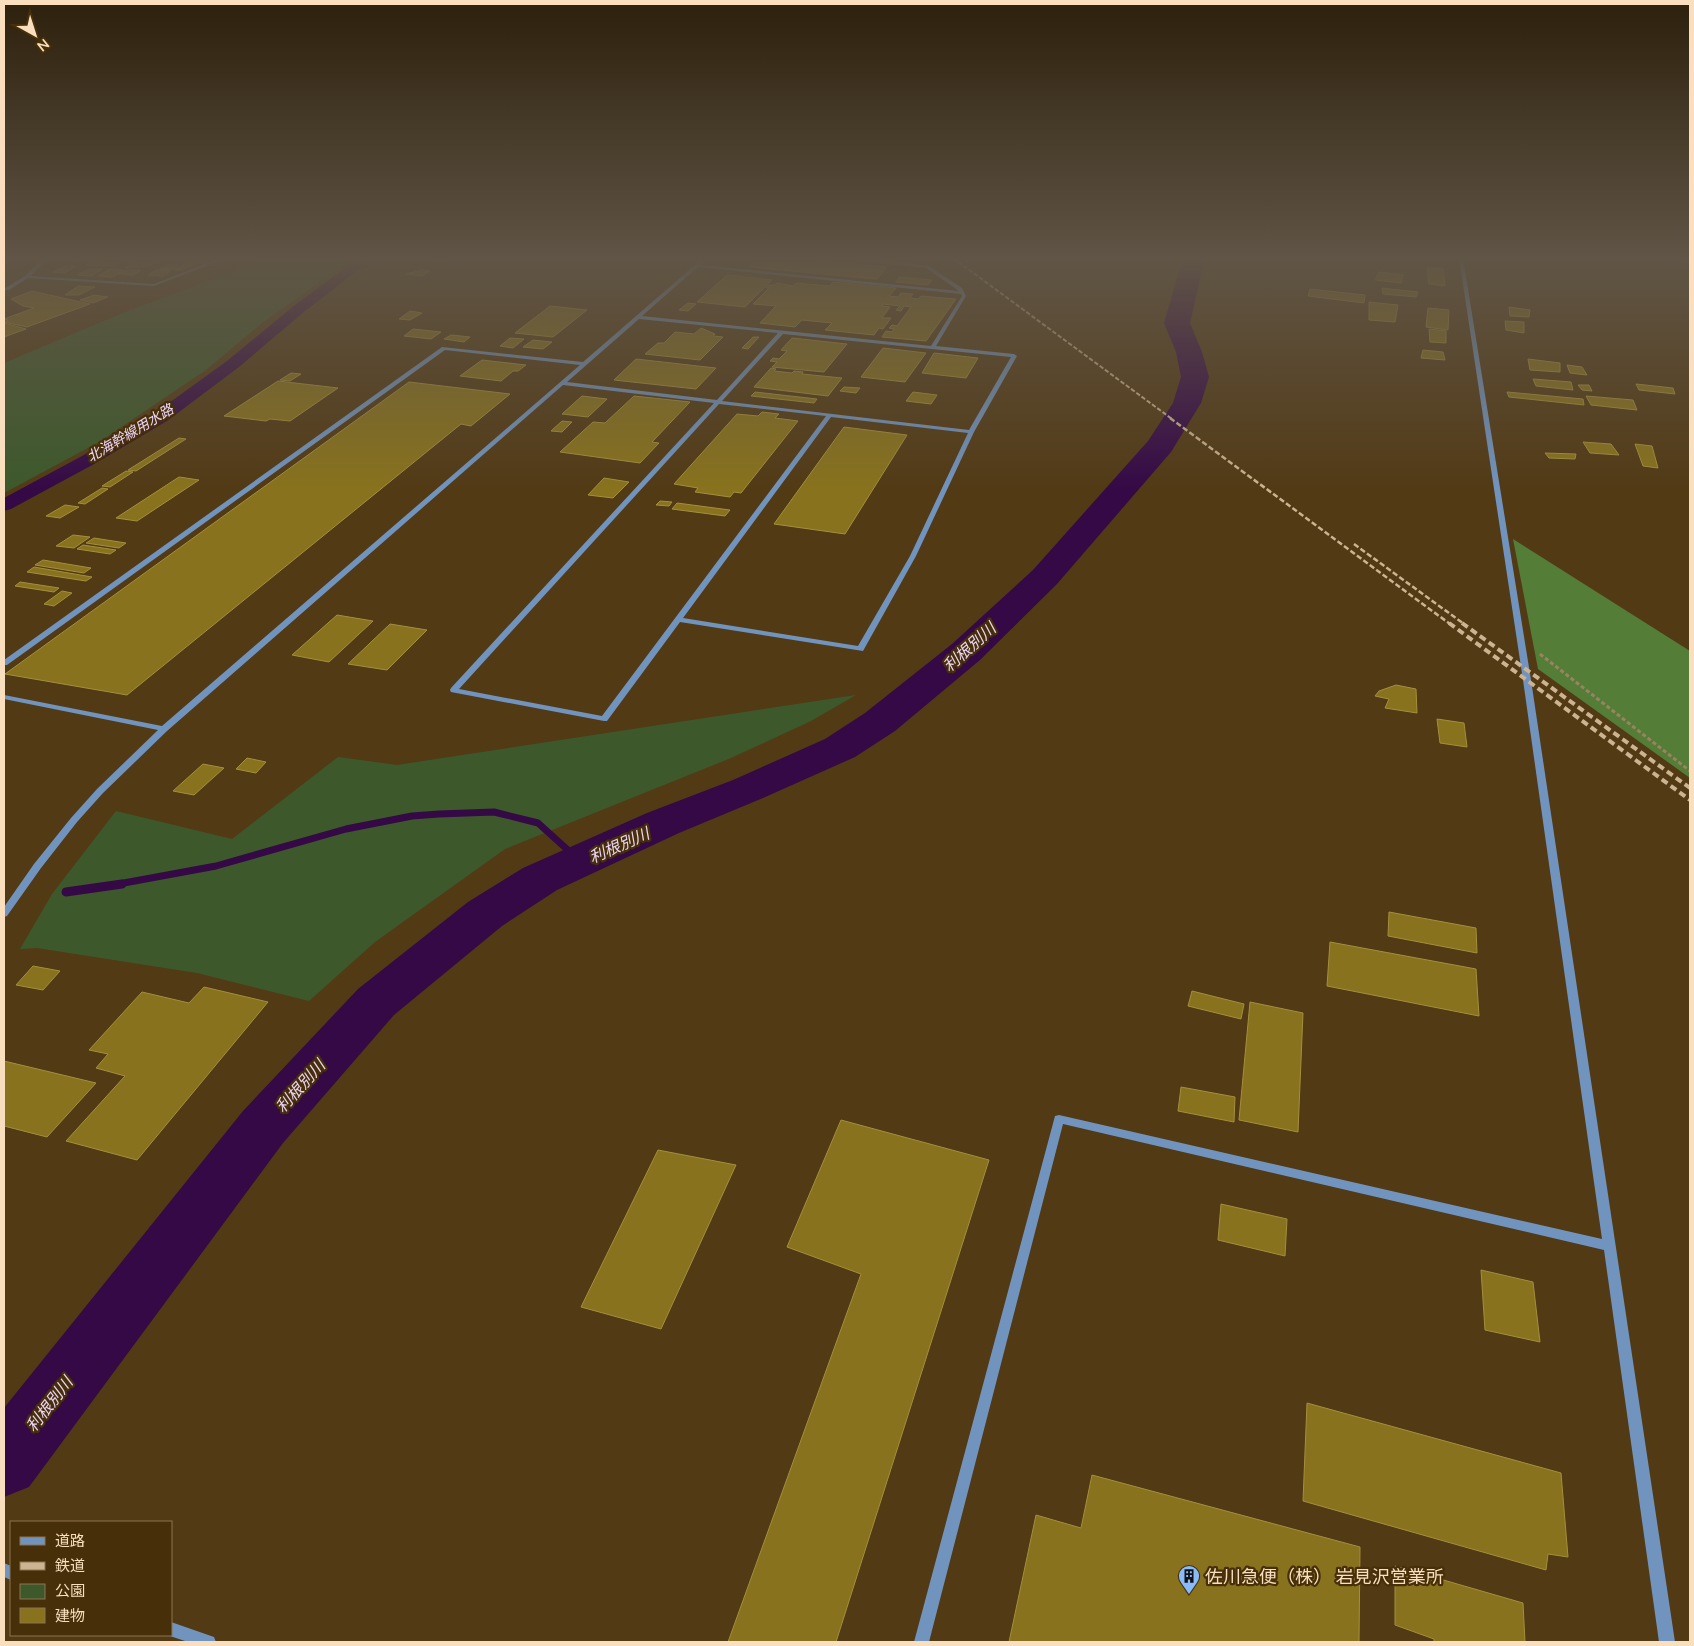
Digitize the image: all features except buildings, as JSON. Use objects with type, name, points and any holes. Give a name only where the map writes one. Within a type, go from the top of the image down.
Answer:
[{"type":"street","points":[[4,914],[65,830],[100,791],[164,729],[618,335]]},
{"type":"street","points":[[779,335],[454,690],[604,719],[830,415]]},
{"type":"street","points":[[808,335],[932,348],[940,335]]},
{"type":"street","points":[[1473,335],[1520,639],[1667,1642]]},
{"type":"street","points":[[678,619],[860,649],[913,556],[972,432]]},
{"type":"street","points":[[4,697],[164,729]]},
{"type":"street","points":[[920,1642],[1060,1119],[1609,1246]]},
{"type":"street","points":[[172,1629],[208,1642]]},
{"type":"lane","points":[[4,664],[444,348],[584,364]]},
{"type":"lane","points":[[562,383],[972,432],[1014,356],[932,348]]},
{"type":"path","points":[[1520,639],[1690,771]]},
{"type":"green space","points":[[71,335],[248,335],[206,370],[99,442],[4,493],[4,363]]},
{"type":"green space","points":[[1513,539],[1690,651],[1690,778],[1538,669]]},
{"type":"green space","points":[[856,695],[811,721],[731,758],[505,849],[375,942],[309,1001],[197,973],[37,948],[20,949],[52,894],[116,811],[232,839],[338,757],[397,765]]},
{"type":"waterway","name":"北海幹線用水路","points":[[4,505],[88,460],[161,417],[233,364],[268,335]]},
{"type":"waterway","name":"利根別川","points":[[4,1463],[263,1127],[376,1002],[485,914],[540,879],[663,823],[748,789],[840,748],[880,722],[966,652],[1045,577],[1160,446],[1187,403],[1195,377],[1189,352],[1182,335]]},
{"type":"waterway","points":[[113,885],[216,866],[346,829],[412,816],[439,814],[494,812],[538,823],[580,861]]},
{"type":"waterway","points":[[66,892],[122,884]]},
{"type":"railway","points":[[1057,335],[1172,419]]},
{"type":"railway","points":[[1170,418],[1450,624]]},
{"type":"railway","points":[[1354,544],[1464,624]]},
{"type":"railway","points":[[1449,623],[1690,800]]},
{"type":"railway","points":[[1462,623],[1690,788]]},
{"type":"place","name":"佐川急便（株） 岩見沢営業所","points":[[1189,1595]]}]
